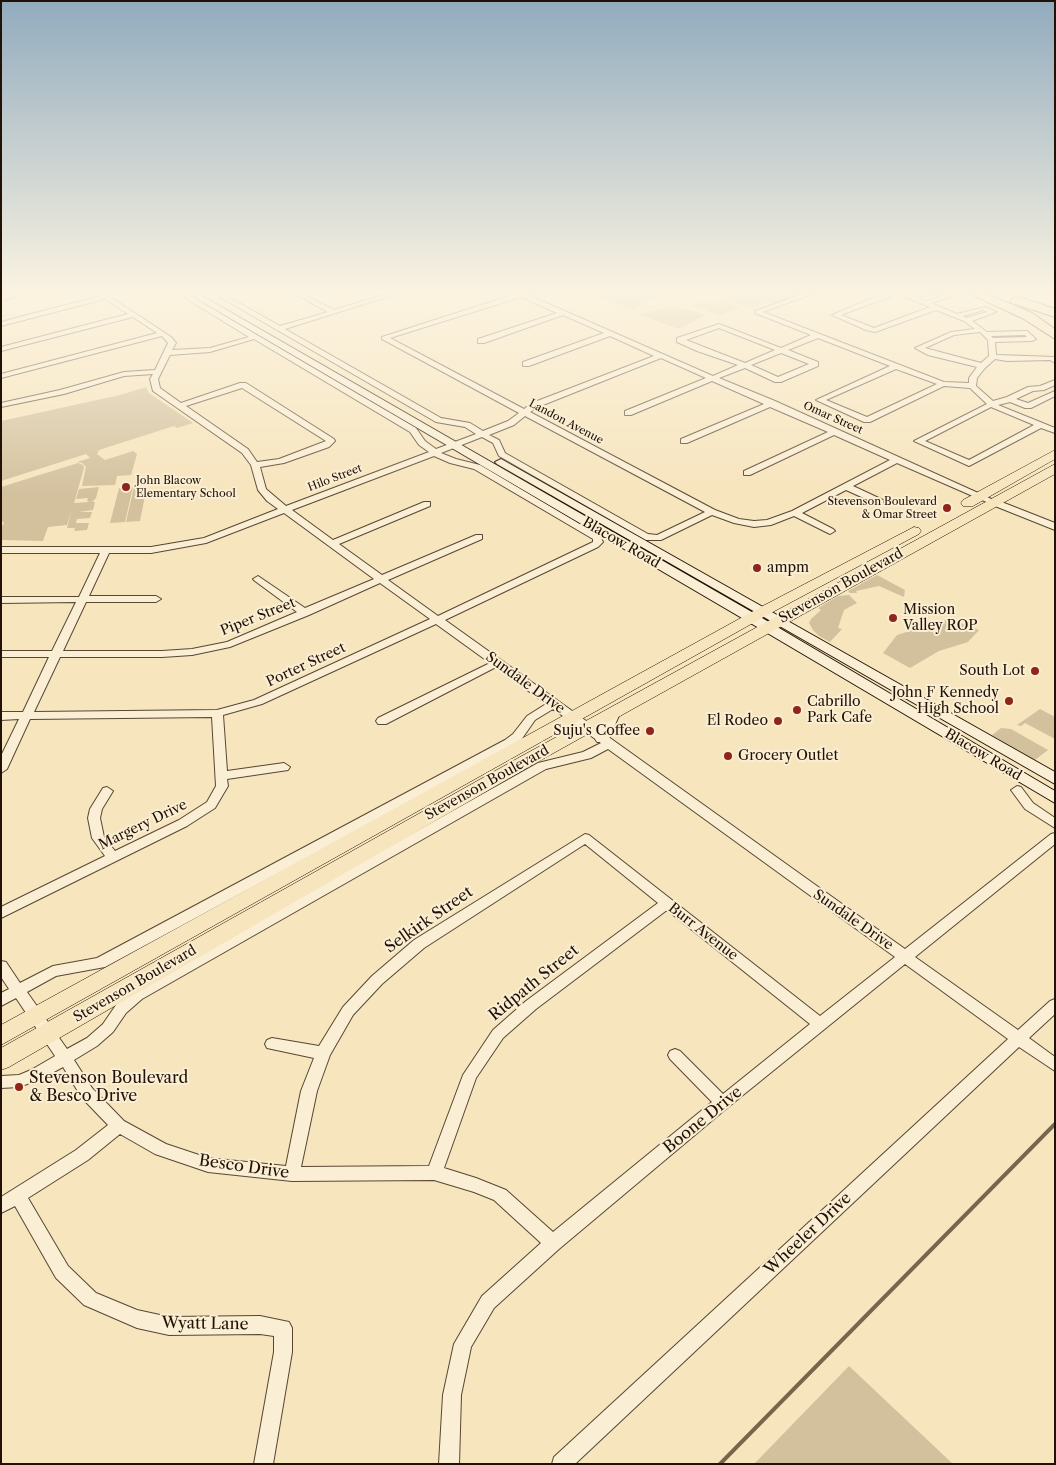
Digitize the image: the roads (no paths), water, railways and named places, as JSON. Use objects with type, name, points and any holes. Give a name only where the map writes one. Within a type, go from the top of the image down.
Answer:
[{"type":"main road","name":"Blacow Road","points":[[308,358],[765,619],[953,720],[1055,779]]},
{"type":"main road","name":"Blacow Road","points":[[315,358],[458,443]]},
{"type":"main road","name":"Stevenson Boulevard","points":[[987,499],[1055,454]]},
{"type":"main road","name":"Stevenson Boulevard","points":[[593,732],[613,713],[765,619],[987,499],[1055,468]]},
{"type":"main road","name":"Blacow Road","points":[[765,619],[880,694],[1055,798]]},
{"type":"main road","name":"Stevenson Boulevard","points":[[1,1060],[43,1025],[526,761],[593,732],[765,619]]},
{"type":"main road","points":[[880,694],[901,698],[928,713],[953,720]]},
{"type":"main road","name":"Stevenson Boulevard","points":[[1,1036],[43,1025]]},
{"type":"street","points":[[1,376],[73,358]]},
{"type":"street","points":[[1,404],[61,392],[124,374],[157,372],[164,358]]},
{"type":"street","name":"Blacow Road","points":[[292,358],[414,430],[422,443],[434,452],[447,459],[477,467],[597,538],[598,542]]},
{"type":"street","name":"Blacow Road","points":[[331,358],[440,420],[467,426],[482,434],[496,442],[502,454],[653,539],[712,512]]},
{"type":"street","name":"Landon Avenue","points":[[422,358],[712,512],[737,521],[754,524],[768,523],[795,513],[898,459]]},
{"type":"street","points":[[526,364],[542,358]]},
{"type":"street","name":"Hilo Street","points":[[1,550],[151,550],[190,544],[212,538],[511,423],[534,405],[654,358]]},
{"type":"street","name":"Omar Street","points":[[666,358],[772,403],[987,499]]},
{"type":"street","points":[[726,358],[778,380],[815,364],[801,358]]},
{"type":"street","points":[[628,413],[759,358]]},
{"type":"street","points":[[876,358],[943,384],[972,386],[992,404],[1055,430]]},
{"type":"street","points":[[952,358],[982,366]]},
{"type":"street","points":[[972,386],[973,378],[990,358]]},
{"type":"street","points":[[1003,358],[1035,358]]},
{"type":"street","points":[[896,366],[820,400],[867,420],[943,384]]},
{"type":"street","name":"Sundale Drive","points":[[157,372],[154,379],[156,389],[245,452],[255,466],[262,490],[285,510],[1055,1065]]},
{"type":"street","points":[[1041,425],[969,462],[918,441],[992,404],[1055,382]]},
{"type":"street","points":[[179,406],[243,385],[331,441],[326,445],[281,461],[255,466]]},
{"type":"street","points":[[1010,399],[1028,406],[1053,395]]},
{"type":"street","points":[[684,441],[772,403]]},
{"type":"street","points":[[992,404],[1002,405],[1055,427]]},
{"type":"street","points":[[747,473],[834,432]]},
{"type":"street","points":[[845,486],[880,502]]},
{"type":"street","points":[[987,499],[1055,527]]},
{"type":"street","points":[[331,544],[427,504]]},
{"type":"street","points":[[795,513],[830,531]]},
{"type":"street","name":"Piper Street","points":[[1,654],[192,652],[230,644],[479,537]]},
{"type":"street","name":"Porter Street","points":[[1,716],[217,713],[258,702],[437,620],[598,542]]},
{"type":"street","points":[[1,769],[106,550]]},
{"type":"street","points":[[258,579],[305,613]]},
{"type":"street","points":[[1,600],[156,599]]},
{"type":"street","points":[[382,721],[498,663]]},
{"type":"street","name":"Stevenson Boulevard","points":[[1,1000],[53,971],[100,963],[509,743],[517,737],[531,718],[552,704]]},
{"type":"street","name":"Margery Drive","points":[[1,914],[199,814],[211,805],[218,796],[222,786],[217,713]]},
{"type":"street","name":"Stevenson Boulevard","points":[[1,1082],[19,1080],[36,1075],[66,1058],[92,1042],[108,1028],[121,1010],[138,996],[542,766],[587,755],[593,732]]},
{"type":"street","points":[[221,776],[284,767]]},
{"type":"street","points":[[107,790],[96,809],[94,827],[98,838],[114,856]]},
{"type":"street","name":"Blacow Road","points":[[1017,790],[1028,806],[1055,824]]},
{"type":"street","name":"Boone Drive","points":[[449,1464],[452,1395],[463,1344],[488,1302],[553,1243],[722,1103],[1055,837]]},
{"type":"street","name":"Burr Avenue","points":[[585,838],[821,1025]]},
{"type":"street","name":"Selkirk Street","points":[[292,1174],[309,1092],[324,1053],[348,1011],[377,980],[419,944],[585,838]]},
{"type":"street","name":"Ridpath Street","points":[[434,1173],[470,1075],[498,1034],[531,1005],[667,903]]},
{"type":"street","name":"Besco Drive","points":[[1,966],[66,1058],[87,1093],[120,1126],[161,1150],[208,1166],[292,1174],[434,1173],[476,1185],[500,1196],[553,1243]]},
{"type":"street","name":"Wheeler Drive","points":[[561,1464],[1055,1004]]},
{"type":"street","points":[[272,1044],[324,1053]]},
{"type":"street","points":[[674,1055],[722,1103]]},
{"type":"street","points":[[1,1206],[82,1155],[120,1126]]},
{"type":"street","name":"Wyatt Lane","points":[[18,1196],[62,1272],[90,1300],[137,1319],[169,1326],[260,1325],[283,1328],[283,1352],[262,1464]]},
{"type":"waterway","points":[[720,1464],[1055,1124]]},
{"type":"place","name":"John Blacow Elementary School","points":[[126,487]]},
{"type":"place","name":"Stevenson Boulevard & Omar Street","points":[[947,508]]},
{"type":"place","name":"ampm","points":[[757,568]]},
{"type":"place","name":"Mission Valley ROP","points":[[893,618]]},
{"type":"place","name":"South Lot","points":[[1035,671]]},
{"type":"place","name":"John F Kennedy High School","points":[[1009,701]]},
{"type":"place","name":"Cabrillo Park Cafe","points":[[797,710]]},
{"type":"place","name":"El Rodeo","points":[[778,721]]},
{"type":"place","name":"Suju's Coffee","points":[[650,731]]},
{"type":"place","name":"Grocery Outlet","points":[[728,756]]},
{"type":"place","name":"Stevenson Boulevard & Besco Drive","points":[[19,1087]]}]
